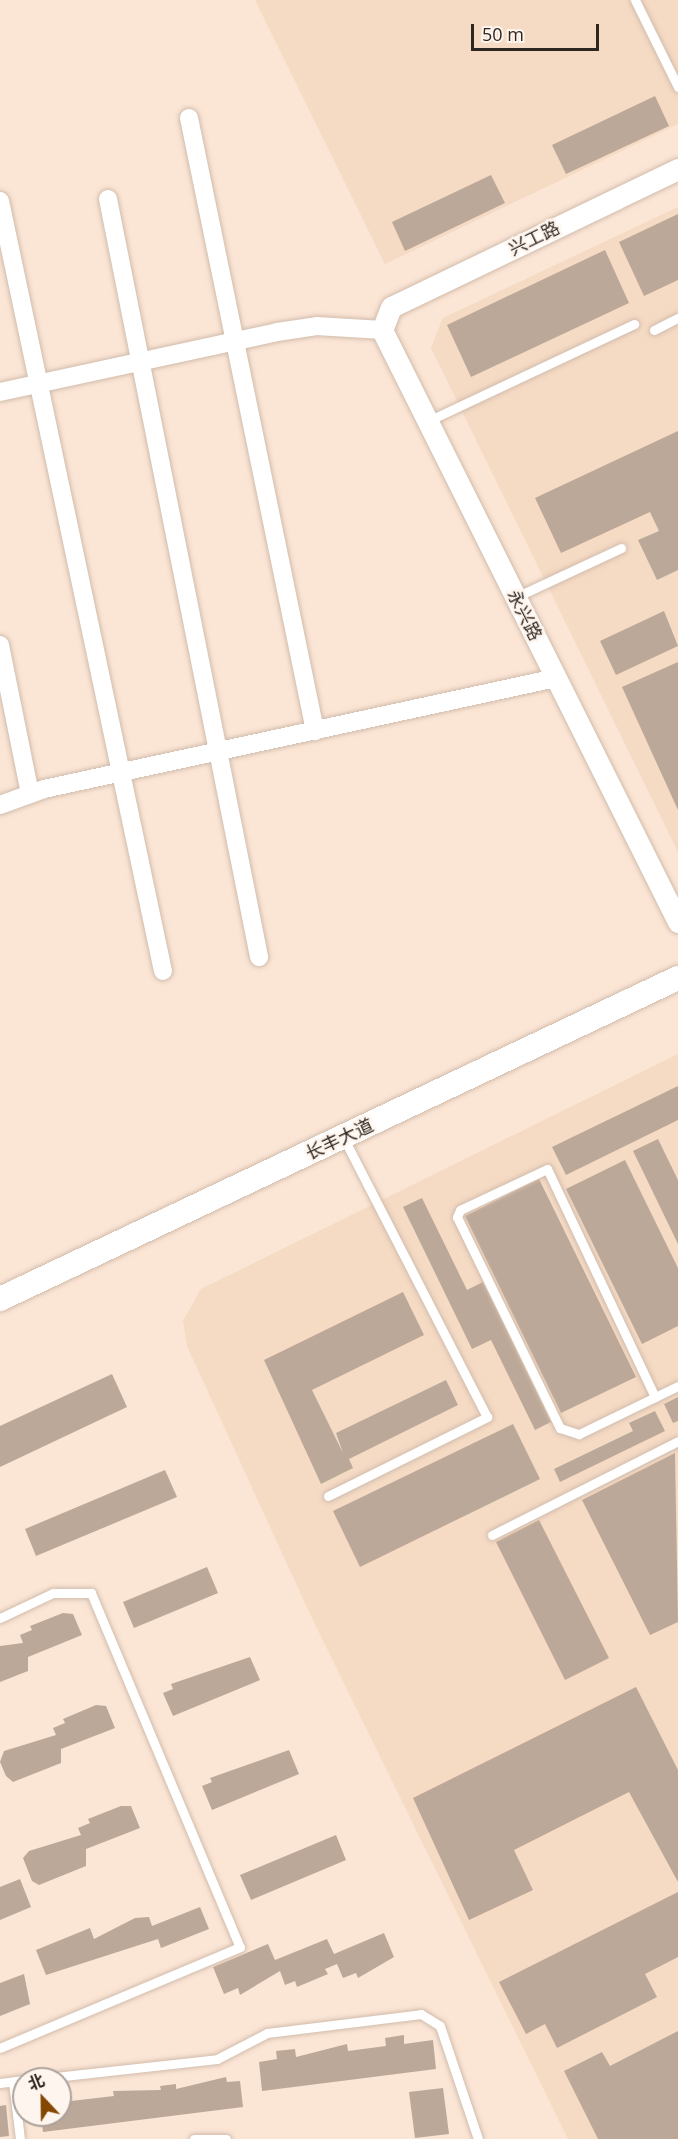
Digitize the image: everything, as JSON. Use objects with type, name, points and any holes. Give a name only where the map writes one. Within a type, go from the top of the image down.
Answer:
[{"type":"main road","name":"长丰大道","points":[[0,1299],[678,978]]},
{"type":"street","points":[[189,118],[231,342],[315,731]]},
{"type":"street","name":"兴工路","points":[[382,330],[391,307],[678,169]]},
{"type":"street","points":[[108,199],[259,957]]},
{"type":"street","points":[[0,201],[163,971]]},
{"type":"street","points":[[0,392],[231,342],[317,326],[382,330]]},
{"type":"street","name":"永兴路","points":[[382,330],[678,922]]},
{"type":"street","points":[[0,645],[30,794]]},
{"type":"street","points":[[0,805],[30,794],[121,773],[556,678]]},
{"type":"lane","points":[[636,0],[678,87]]},
{"type":"lane","points":[[654,330],[678,318]]},
{"type":"lane","points":[[428,421],[634,324]]},
{"type":"lane","points":[[516,597],[621,548]]},
{"type":"lane","points":[[328,1496],[487,1418],[343,1137]]},
{"type":"lane","points":[[655,1397],[547,1169],[460,1210],[457,1217],[560,1428],[579,1434],[678,1386]]},
{"type":"lane","points":[[492,1535],[678,1441]]},
{"type":"lane","points":[[0,1618],[52,1593],[91,1593],[240,1947],[0,2048]]},
{"type":"lane","points":[[72,2075],[217,2059],[267,2033],[421,2014],[440,2026],[478,2139]]},
{"type":"lane","points":[[194,2139],[226,2139]]},
{"type":"shaded area","points":[[255,0],[678,0],[678,124],[385,264]]},
{"type":"shaded area","points":[[678,207],[678,852],[431,348],[443,318]]},
{"type":"shaded area","points":[[678,1054],[678,2139],[568,2139],[310,1614],[187,1346],[183,1321],[201,1289]]},
{"type":"building","points":[[655,96],[669,126],[566,174],[552,145]]},
{"type":"building","points":[[491,175],[505,203],[405,251],[392,222]]},
{"type":"building","points":[[678,214],[678,280],[644,296],[619,242]]},
{"type":"building","points":[[605,250],[629,303],[471,377],[447,325]]},
{"type":"building","points":[[678,431],[678,570],[657,580],[638,540],[659,531],[650,512],[561,553],[535,498]]},
{"type":"building","points":[[664,611],[678,646],[616,675],[600,641]]},
{"type":"building","points":[[678,662],[678,810],[622,687]]},
{"type":"building","points":[[678,1086],[678,1120],[566,1175],[552,1147]]},
{"type":"building","points":[[658,1139],[678,1180],[678,1244],[633,1151]]},
{"type":"building","points":[[625,1160],[678,1268],[678,1326],[642,1344],[566,1189]]},
{"type":"building","points":[[539,1179],[636,1377],[561,1413],[465,1216]]},
{"type":"building","points":[[422,1198],[467,1290],[483,1282],[551,1422],[535,1430],[491,1340],[472,1349],[403,1207]]},
{"type":"building","points":[[403,1292],[424,1335],[312,1390],[343,1453],[336,1433],[446,1380],[458,1405],[349,1459],[353,1468],[321,1484],[264,1360]]},
{"type":"building","points":[[112,1374],[127,1407],[0,1467],[0,1426]]},
{"type":"building","points":[[678,1397],[678,1421],[673,1423],[664,1404]]},
{"type":"building","points":[[655,1411],[665,1431],[560,1482],[554,1469],[633,1431],[629,1423]]},
{"type":"building","points":[[513,1424],[540,1479],[360,1567],[333,1511]]},
{"type":"building","points":[[675,1453],[678,1622],[650,1635],[582,1500]]},
{"type":"building","points":[[165,1470],[177,1497],[36,1556],[25,1529]]},
{"type":"building","points":[[539,1520],[609,1658],[565,1680],[496,1542]]},
{"type":"building","points":[[207,1567],[218,1593],[134,1628],[123,1602]]},
{"type":"building","points":[[63,1613],[73,1614],[82,1635],[28,1657],[28,1671],[0,1682],[0,1646],[23,1643],[20,1635],[32,1630],[30,1626]]},
{"type":"building","points":[[250,1657],[260,1680],[173,1716],[163,1693],[173,1689],[171,1684]]},
{"type":"building","points":[[636,1687],[678,1770],[678,1882],[629,1792],[514,1850],[533,1890],[469,1920],[413,1798]]},
{"type":"building","points":[[96,1705],[106,1706],[115,1728],[61,1749],[61,1763],[13,1782],[6,1776],[0,1762],[4,1751],[56,1735],[53,1728],[65,1723],[63,1719]]},
{"type":"building","points":[[289,1750],[299,1774],[212,1810],[202,1786],[212,1782],[210,1778]]},
{"type":"building","points":[[121,1806],[131,1806],[140,1828],[86,1849],[86,1866],[39,1885],[32,1881],[23,1858],[29,1851],[81,1835],[78,1828],[90,1823],[88,1819]]},
{"type":"building","points":[[336,1835],[346,1860],[251,1900],[240,1875]]},
{"type":"building","points":[[20,1879],[31,1907],[0,1920],[0,1887]]},
{"type":"building","points":[[678,1892],[678,1957],[645,1974],[657,1997],[557,2048],[545,2024],[526,2034],[499,1982]]},
{"type":"building","points":[[200,1907],[209,1929],[161,1948],[158,1939],[46,1975],[36,1950],[90,1928],[94,1939],[135,1918],[149,1917],[152,1926]]},
{"type":"building","points":[[384,1933],[394,1957],[358,1978],[356,1973],[343,1978],[337,1964],[325,1969],[328,1974],[297,1987],[295,1981],[285,1985],[280,1971],[240,1995],[238,1988],[224,1994],[213,1967],[268,1944],[275,1960],[327,1939],[334,1954]]},
{"type":"building","points":[[24,1974],[30,2004],[0,2016],[0,1983]]},
{"type":"building","points":[[678,2031],[678,2139],[598,2139],[564,2071],[602,2052],[610,2066]]},
{"type":"building","points":[[404,2035],[404,2044],[433,2040],[436,2069],[262,2091],[259,2062],[277,2059],[276,2051],[295,2049],[296,2057],[347,2044],[348,2051],[386,2046],[385,2038]]},
{"type":"building","points":[[226,2077],[227,2082],[240,2081],[243,2107],[43,2132],[42,2127],[72,2127],[72,2101],[114,2096],[113,2091],[161,2090],[160,2086],[176,2084],[176,2089]]},
{"type":"building","points":[[443,2088],[449,2134],[415,2138],[409,2092]]},
{"type":"building","points":[[6,2105],[9,2136],[0,2137],[0,2106]]}]
